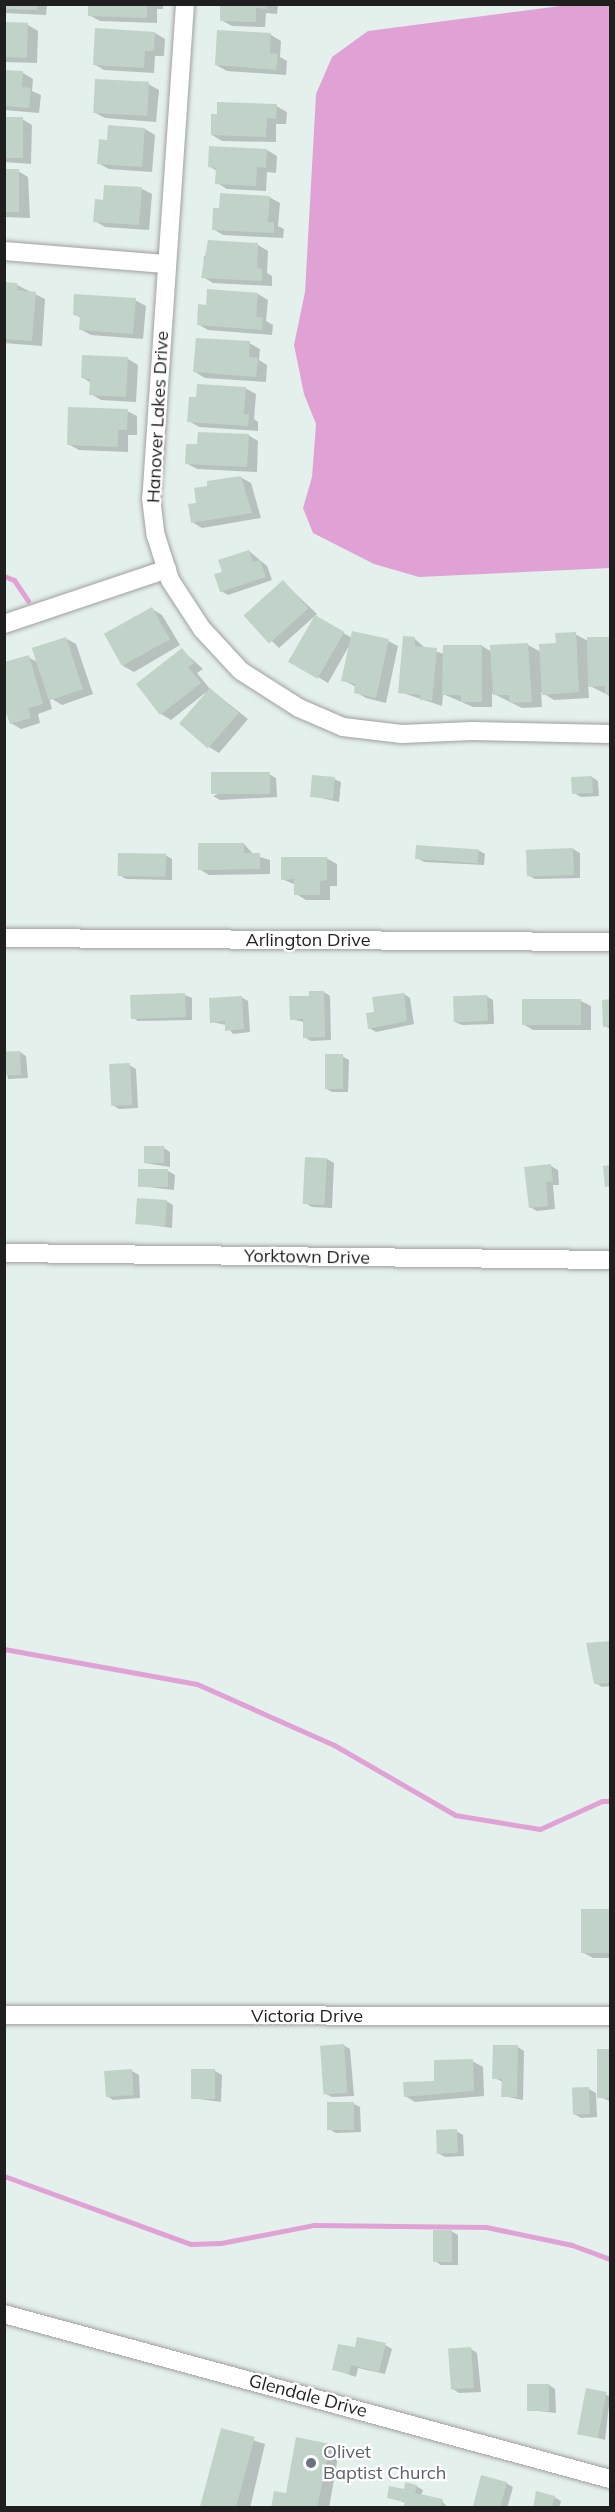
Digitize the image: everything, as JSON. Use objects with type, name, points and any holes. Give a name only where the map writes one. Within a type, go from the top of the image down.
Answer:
[{"type":"street","name":"Hanover Lakes Drive","points":[[185,4],[165,264],[151,498],[156,536],[167,569],[202,629],[241,671],[299,708],[343,727],[402,734],[472,731],[610,734]]},
{"type":"street","points":[[4,252],[165,264]]},
{"type":"street","points":[[4,624],[167,569]]},
{"type":"street","name":"Arlington Drive","points":[[4,938],[610,942]]},
{"type":"street","name":"Yorktown Drive","points":[[4,1253],[610,1260]]},
{"type":"street","name":"Victoria Drive","points":[[4,2015],[610,2016]]},
{"type":"street","name":"Glendale Drive","points":[[4,2314],[610,2479]]},
{"type":"shaded area","points":[[568,5],[610,5],[610,568],[419,577],[374,564],[313,533],[303,508],[312,477],[316,424],[304,394],[294,345],[305,292],[316,94],[332,57],[368,31]]},
{"type":"building","points":[[4,4],[37,4],[37,10],[4,9]]},
{"type":"building","points":[[88,4],[147,4],[147,18],[88,16]]},
{"type":"building","points":[[220,4],[268,4],[267,9],[256,8],[256,22],[220,21]]},
{"type":"building","points":[[4,22],[28,23],[27,58],[4,57]]},
{"type":"building","points":[[95,28],[155,32],[154,51],[145,51],[144,68],[93,65]]},
{"type":"building","points":[[217,30],[271,33],[270,53],[278,54],[276,70],[215,65]]},
{"type":"building","points":[[4,70],[23,71],[22,87],[31,88],[29,108],[4,106]]},
{"type":"building","points":[[95,79],[149,82],[147,116],[93,113]]},
{"type":"building","points":[[217,102],[277,104],[276,119],[267,118],[266,137],[211,135],[211,114],[217,114]]},
{"type":"building","points":[[4,117],[23,117],[23,158],[4,158]]},
{"type":"building","points":[[108,125],[145,128],[142,167],[97,164],[99,139],[107,140]]},
{"type":"building","points":[[209,146],[267,149],[266,168],[257,167],[256,186],[215,184],[216,168],[208,167]]},
{"type":"building","points":[[4,169],[19,169],[19,212],[4,212]]},
{"type":"building","points":[[104,185],[142,187],[139,225],[93,222],[95,199],[103,200]]},
{"type":"building","points":[[220,193],[270,196],[268,222],[274,222],[274,233],[212,230],[213,208],[219,208]]},
{"type":"building","points":[[208,240],[258,243],[257,268],[262,269],[262,281],[201,278]]},
{"type":"building","points":[[4,282],[17,283],[17,290],[36,292],[32,341],[4,339]]},
{"type":"building","points":[[207,289],[258,293],[256,317],[263,318],[262,330],[197,325],[198,304],[206,305]]},
{"type":"building","points":[[74,294],[136,298],[133,334],[79,330],[80,316],[73,315]]},
{"type":"building","points":[[196,338],[250,341],[249,357],[258,358],[256,377],[193,372]]},
{"type":"building","points":[[82,355],[128,357],[126,397],[89,395],[90,379],[81,378]]},
{"type":"building","points":[[197,384],[246,387],[244,414],[249,414],[248,426],[187,422],[189,397],[196,397]]},
{"type":"building","points":[[68,407],[128,409],[127,430],[118,430],[118,447],[67,445]]},
{"type":"building","points":[[198,432],[249,434],[247,467],[185,464],[186,444],[197,444]]},
{"type":"building","points":[[241,476],[252,513],[191,523],[188,504],[196,503],[194,488],[207,486],[207,481]]},
{"type":"building","points":[[249,550],[253,562],[260,560],[266,577],[220,592],[214,574],[222,572],[218,560]]},
{"type":"building","points":[[283,580],[308,608],[269,644],[244,615]]},
{"type":"building","points":[[152,607],[170,639],[122,666],[104,634]]},
{"type":"building","points":[[315,615],[344,632],[317,679],[288,662]]},
{"type":"building","points":[[352,631],[389,639],[376,698],[354,693],[355,684],[341,681]]},
{"type":"building","points":[[576,632],[579,692],[542,695],[539,644],[556,643],[555,633]]},
{"type":"building","points":[[403,636],[415,637],[415,646],[437,648],[432,701],[420,700],[421,695],[398,693]]},
{"type":"building","points":[[66,637],[83,689],[49,700],[32,648]]},
{"type":"building","points":[[587,637],[610,637],[610,694],[605,694],[605,686],[588,687]]},
{"type":"building","points":[[528,643],[532,702],[510,703],[509,695],[493,695],[490,645]]},
{"type":"building","points":[[443,645],[482,645],[482,702],[461,702],[461,695],[442,695]]},
{"type":"building","points":[[182,648],[194,663],[188,667],[201,683],[160,715],[136,684]]},
{"type":"building","points":[[29,655],[43,704],[28,708],[31,718],[10,724],[4,707],[4,662]]},
{"type":"building","points":[[210,688],[239,713],[208,748],[179,723]]},
{"type":"building","points":[[211,772],[270,772],[270,794],[211,794]]},
{"type":"building","points":[[312,775],[335,777],[333,799],[310,797]]},
{"type":"building","points":[[592,776],[593,793],[572,794],[571,777]]},
{"type":"building","points":[[198,843],[244,843],[244,853],[260,853],[260,869],[198,870]]},
{"type":"building","points":[[416,845],[479,849],[478,863],[415,859]]},
{"type":"building","points":[[573,848],[574,875],[527,877],[526,850]]},
{"type":"building","points":[[118,853],[166,854],[166,877],[118,876]]},
{"type":"building","points":[[281,857],[327,857],[327,880],[320,881],[320,895],[294,895],[294,879],[281,880]]},
{"type":"building","points":[[309,991],[324,991],[325,1037],[303,1038],[303,1019],[290,1020],[289,996],[309,996]]},
{"type":"building","points":[[185,993],[186,1017],[131,1019],[130,995]]},
{"type":"building","points":[[404,993],[407,1021],[368,1029],[366,1013],[374,1012],[372,997]]},
{"type":"building","points":[[487,995],[488,1021],[454,1022],[453,996]]},
{"type":"building","points":[[242,996],[244,1029],[225,1031],[225,1021],[210,1023],[209,998]]},
{"type":"building","points":[[522,999],[581,999],[581,1025],[522,1025]]},
{"type":"building","points":[[610,999],[610,1026],[603,1027],[602,1000]]},
{"type":"building","points":[[20,1051],[21,1075],[5,1076],[4,1052]]},
{"type":"building","points":[[325,1054],[343,1054],[343,1089],[325,1089]]},
{"type":"building","points":[[130,1063],[132,1105],[111,1106],[109,1064]]},
{"type":"building","points":[[144,1146],[164,1146],[164,1163],[144,1163]]},
{"type":"building","points":[[305,1157],[327,1158],[325,1205],[303,1204]]},
{"type":"building","points":[[551,1164],[553,1182],[546,1182],[548,1206],[529,1208],[524,1167]]},
{"type":"building","points":[[610,1165],[610,1186],[605,1187],[603,1166]]},
{"type":"building","points":[[138,1169],[168,1169],[168,1187],[138,1187]]},
{"type":"building","points":[[137,1198],[167,1200],[165,1226],[135,1224]]},
{"type":"building","points":[[610,1641],[610,1683],[594,1684],[586,1643]]},
{"type":"building","points":[[581,1909],[610,1909],[610,1953],[581,1953]]},
{"type":"building","points":[[344,2044],[347,2093],[323,2095],[320,2046]]},
{"type":"building","points":[[493,2045],[518,2045],[517,2097],[501,2097],[502,2079],[492,2079]]},
{"type":"building","points":[[597,2049],[610,2049],[610,2098],[597,2098]]},
{"type":"building","points":[[473,2059],[474,2091],[404,2097],[403,2082],[434,2081],[434,2060]]},
{"type":"building","points":[[132,2069],[134,2095],[106,2097],[104,2071]]},
{"type":"building","points":[[191,2069],[215,2069],[215,2099],[191,2099]]},
{"type":"building","points":[[589,2087],[590,2114],[573,2115],[572,2088]]},
{"type":"building","points":[[327,2102],[354,2102],[354,2130],[327,2130]]},
{"type":"building","points":[[457,2129],[458,2153],[437,2154],[436,2130]]},
{"type":"building","points":[[433,2230],[452,2230],[452,2262],[433,2262]]},
{"type":"building","points":[[357,2337],[386,2343],[379,2372],[351,2365],[349,2374],[332,2370],[338,2344],[355,2347]]},
{"type":"building","points":[[471,2347],[474,2388],[451,2390],[448,2349]]},
{"type":"building","points":[[527,2384],[549,2384],[549,2411],[527,2411]]},
{"type":"building","points":[[586,2388],[607,2392],[598,2438],[577,2434]]},
{"type":"building","points":[[221,2428],[255,2437],[236,2508],[200,2507]]},
{"type":"building","points":[[296,2437],[330,2444],[317,2508],[271,2508],[274,2491],[286,2493]]},
{"type":"building","points":[[481,2475],[507,2482],[500,2508],[473,2506]]},
{"type":"building","points":[[405,2482],[417,2485],[415,2493],[443,2499],[441,2508],[403,2508],[405,2502],[387,2498],[389,2486],[404,2489]]},
{"type":"building","points":[[536,2491],[555,2496],[552,2508],[533,2508]]},
{"type":"waterway","points":[[4,576],[14,580],[28,601]]},
{"type":"waterway","points":[[4,1649],[197,1684],[334,1745],[455,1815],[540,1829],[602,1801],[610,1801]]},
{"type":"waterway","points":[[4,2176],[191,2244],[221,2243],[314,2225],[486,2227],[572,2245],[610,2259]]},
{"type":"place","name":"Olivet Baptist Church","points":[[311,2463]]}]
